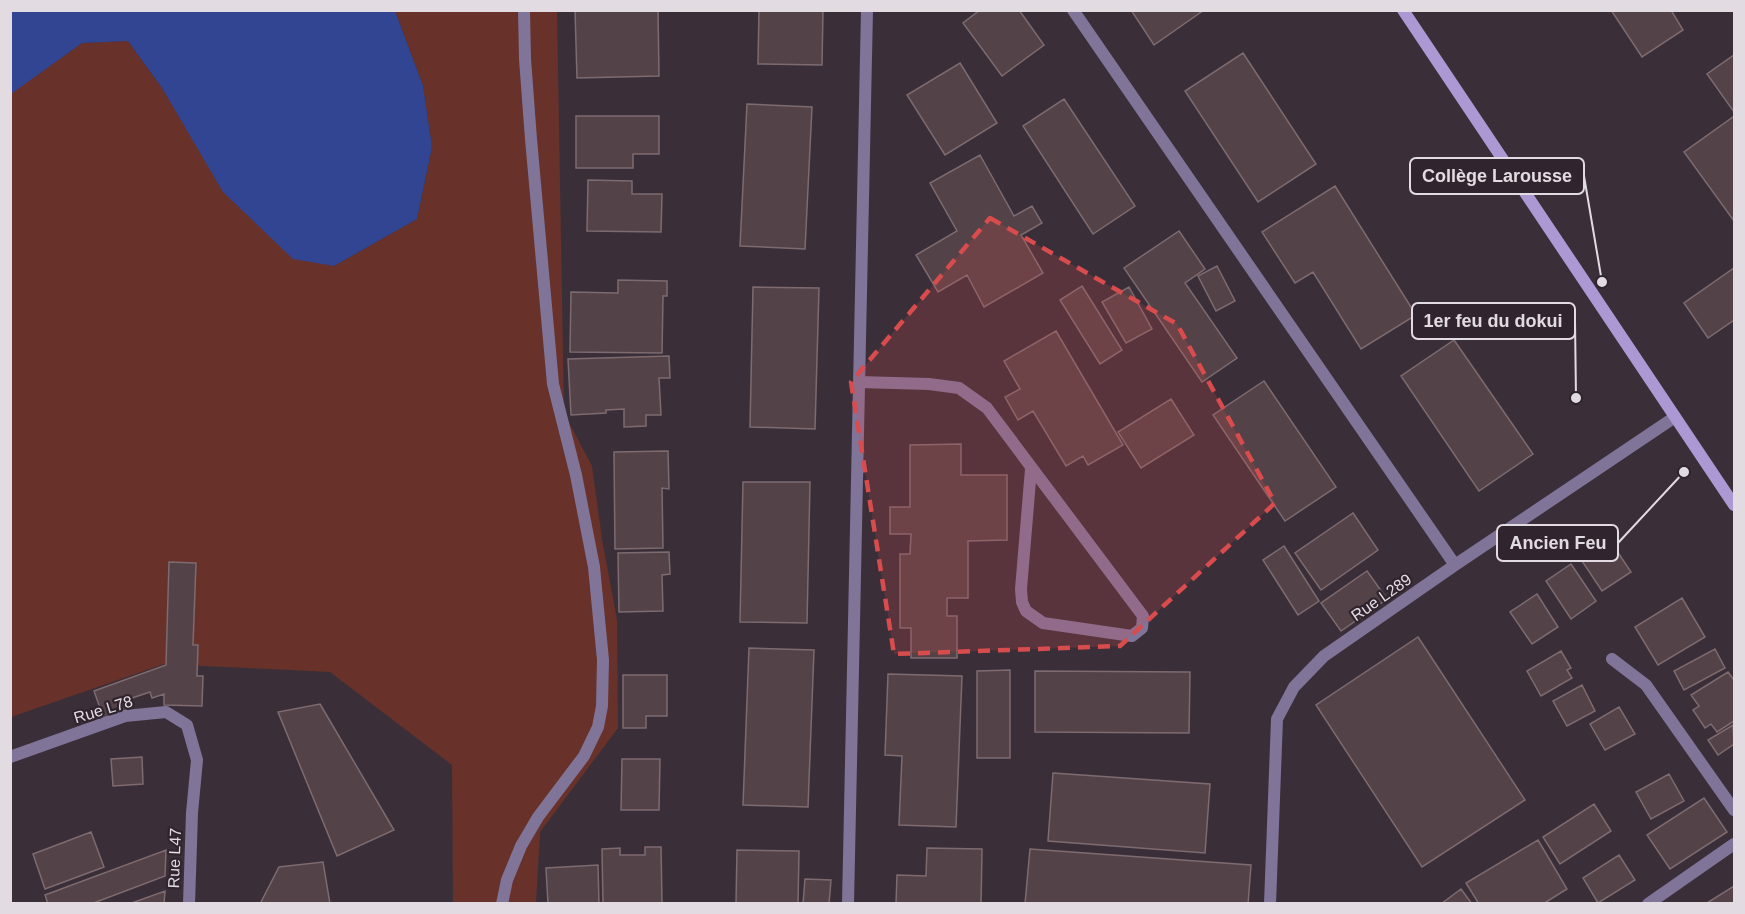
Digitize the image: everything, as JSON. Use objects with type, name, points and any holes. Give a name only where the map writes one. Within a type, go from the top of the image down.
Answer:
[{"type":"main road","points":[[1403,10],[1734,505]]},
{"type":"street","points":[[502,903],[507,880],[520,846],[538,817],[584,756],[598,728],[602,706],[603,660],[594,567],[576,475],[553,384],[531,139],[524,10]]},
{"type":"street","points":[[848,903],[867,10]]},
{"type":"street","points":[[1073,10],[1455,565]]},
{"type":"street","points":[[860,382],[929,384],[959,388],[987,408],[1143,615],[1142,628],[1132,636],[1042,623],[1026,611],[1022,602],[1021,589],[1031,469]]},
{"type":"street","name":"Rue L289","points":[[1270,903],[1277,719],[1294,687],[1324,656],[1675,417]]},
{"type":"street","points":[[1612,659],[1646,685],[1734,810]]},
{"type":"street","name":"Rue L78","points":[[10,757],[125,716],[166,712],[187,725],[197,760],[192,813]]},
{"type":"street","name":"Rue L47","points":[[189,903],[192,813]]},
{"type":"street","points":[[1648,903],[1734,844]]},
{"type":"highlighted area","points":[[990,218],[1177,324],[1275,503],[1120,646],[894,654],[851,382]]},
{"type":"shaded area","points":[[395,11],[557,11],[564,413],[592,466],[602,539],[617,620],[618,728],[540,832],[536,903],[453,903],[452,765],[330,672],[164,664],[11,717],[10,94],[82,43],[128,41],[162,88],[334,266],[417,219],[432,147],[423,86]]},
{"type":"water","points":[[11,10],[395,11],[423,86],[432,147],[417,219],[334,266],[293,259],[223,192],[162,88],[128,41],[82,43],[11,94]]},
{"type":"building","points":[[575,10],[658,10],[659,76],[577,78]]},
{"type":"building","points":[[759,10],[823,10],[822,65],[758,64]]},
{"type":"building","points":[[980,10],[1019,10],[1044,45],[1002,76],[963,23]]},
{"type":"building","points":[[1131,10],[1204,10],[1154,45]]},
{"type":"building","points":[[1611,10],[1671,10],[1683,30],[1642,57]]},
{"type":"building","points":[[1243,53],[1316,164],[1258,202],[1185,91]]},
{"type":"building","points":[[1734,55],[1734,112],[1707,74]]},
{"type":"building","points":[[960,63],[997,123],[945,155],[907,95]]},
{"type":"building","points":[[1064,99],[1135,206],[1093,234],[1023,126]]},
{"type":"building","points":[[747,104],[812,107],[805,249],[740,246]]},
{"type":"building","points":[[576,116],[659,116],[659,154],[633,154],[633,168],[576,168]]},
{"type":"building","points":[[1734,118],[1734,221],[1684,152]]},
{"type":"building","points":[[980,155],[1014,216],[1032,206],[1042,223],[1021,235],[1043,273],[984,307],[967,275],[938,292],[916,255],[957,231],[930,183]]},
{"type":"building","points":[[588,180],[632,181],[632,194],[662,194],[661,232],[587,231]]},
{"type":"building","points":[[1335,186],[1416,315],[1361,349],[1313,272],[1295,283],[1262,232]]},
{"type":"building","points":[[1179,231],[1205,269],[1185,283],[1237,358],[1202,382],[1124,268]]},
{"type":"building","points":[[1217,266],[1235,301],[1216,311],[1198,276]]},
{"type":"building","points":[[1734,268],[1734,320],[1708,338],[1684,303]]},
{"type":"building","points":[[618,280],[667,281],[667,296],[663,296],[662,353],[570,352],[571,292],[618,293]]},
{"type":"building","points":[[1082,286],[1122,350],[1100,364],[1060,300]]},
{"type":"building","points":[[753,287],[819,288],[815,429],[750,427]]},
{"type":"building","points":[[1129,287],[1152,329],[1126,343],[1102,302]]},
{"type":"building","points":[[1056,331],[1123,445],[1088,465],[1083,456],[1066,466],[1033,411],[1018,420],[1005,397],[1020,389],[1004,361]]},
{"type":"building","points":[[1454,340],[1533,454],[1479,491],[1401,376]]},
{"type":"building","points":[[669,356],[670,378],[659,378],[661,415],[646,415],[646,426],[624,427],[624,409],[606,410],[606,413],[571,415],[568,359]]},
{"type":"building","points":[[1264,381],[1336,487],[1285,521],[1213,415]]},
{"type":"building","points":[[1171,399],[1194,435],[1141,468],[1118,432]]},
{"type":"building","points":[[961,444],[961,475],[1007,475],[1007,540],[968,541],[968,598],[947,598],[947,616],[957,616],[957,658],[911,658],[911,628],[900,628],[900,554],[910,554],[911,534],[890,534],[890,507],[910,507],[910,445]]},
{"type":"building","points":[[668,451],[669,489],[662,488],[663,548],[615,549],[614,452]]},
{"type":"building","points":[[743,482],[810,482],[807,623],[740,622]]},
{"type":"building","points":[[1353,513],[1378,550],[1321,590],[1295,553]]},
{"type":"building","points":[[1609,539],[1631,572],[1602,591],[1580,558]]},
{"type":"building","points":[[1284,546],[1319,601],[1298,615],[1263,560]]},
{"type":"building","points":[[669,552],[670,574],[662,575],[663,611],[619,612],[618,553]]},
{"type":"building","points":[[169,562],[196,563],[193,645],[198,645],[197,676],[203,676],[202,706],[164,705],[164,694],[152,698],[150,692],[123,701],[126,710],[104,719],[94,691],[166,665]]},
{"type":"building","points":[[1571,564],[1596,601],[1571,619],[1546,581]]},
{"type":"building","points":[[1367,571],[1387,599],[1341,631],[1321,603]]},
{"type":"building","points":[[1537,594],[1558,627],[1532,644],[1510,612]]},
{"type":"building","points":[[1682,598],[1705,637],[1658,665],[1635,627]]},
{"type":"building","points":[[1418,637],[1525,800],[1422,867],[1316,705]]},
{"type":"building","points":[[749,648],[814,650],[808,807],[743,805]]},
{"type":"building","points":[[1715,649],[1725,668],[1684,690],[1674,671]]},
{"type":"building","points":[[1561,651],[1571,668],[1567,670],[1572,678],[1541,696],[1527,671]]},
{"type":"building","points":[[1010,670],[1010,758],[977,758],[977,671]]},
{"type":"building","points":[[1035,671],[1190,672],[1189,733],[1035,732]]},
{"type":"building","points":[[1728,672],[1734,680],[1734,721],[1717,732],[1711,724],[1705,728],[1693,710],[1699,706],[1691,695]]},
{"type":"building","points":[[888,674],[962,676],[956,827],[899,825],[902,756],[885,755]]},
{"type":"building","points":[[623,675],[667,675],[667,716],[646,716],[646,728],[623,728]]},
{"type":"building","points":[[1582,685],[1595,711],[1567,726],[1553,701]]},
{"type":"building","points":[[320,704],[394,830],[337,856],[278,712]]},
{"type":"building","points":[[1619,707],[1635,734],[1605,750],[1590,724]]},
{"type":"building","points":[[1733,725],[1734,744],[1718,755],[1708,740]]},
{"type":"building","points":[[142,757],[143,784],[113,786],[111,759]]},
{"type":"building","points":[[622,759],[660,759],[659,810],[621,810]]},
{"type":"building","points":[[1053,773],[1210,784],[1205,853],[1048,841]]},
{"type":"building","points":[[1669,774],[1684,801],[1651,819],[1636,792]]},
{"type":"building","points":[[1704,798],[1727,832],[1670,869],[1647,835]]},
{"type":"building","points":[[1594,804],[1611,831],[1560,864],[1543,837]]},
{"type":"building","points":[[91,832],[104,867],[45,889],[33,854]]},
{"type":"building","points":[[1538,840],[1567,889],[1543,904],[1479,904],[1466,883]]},
{"type":"building","points":[[645,847],[661,847],[662,904],[603,904],[602,849],[620,848],[620,855],[645,855]]},
{"type":"building","points":[[927,848],[982,849],[981,904],[896,904],[897,875],[926,876]]},
{"type":"building","points":[[1030,849],[1251,865],[1248,904],[1025,904]]},
{"type":"building","points":[[166,850],[165,876],[91,904],[48,904],[45,895]]},
{"type":"building","points":[[737,850],[799,851],[798,904],[736,904]]},
{"type":"building","points":[[1619,855],[1635,880],[1598,903],[1583,878]]},
{"type":"building","points":[[323,862],[330,904],[260,904],[279,867]]},
{"type":"building","points":[[598,865],[599,904],[548,904],[546,868]]},
{"type":"building","points":[[805,879],[831,880],[829,904],[803,904]]},
{"type":"building","points":[[1734,886],[1734,904],[1707,904],[1707,903]]},
{"type":"building","points":[[1461,889],[1472,904],[1441,904]]},
{"type":"building","points":[[165,891],[164,904],[129,904]]},
{"type":"place","name":"Collège Larousse","points":[[1602,282]]},
{"type":"place","name":"1er feu du dokui","points":[[1576,398]]},
{"type":"place","name":"Ancien Feu","points":[[1684,472]]}]
